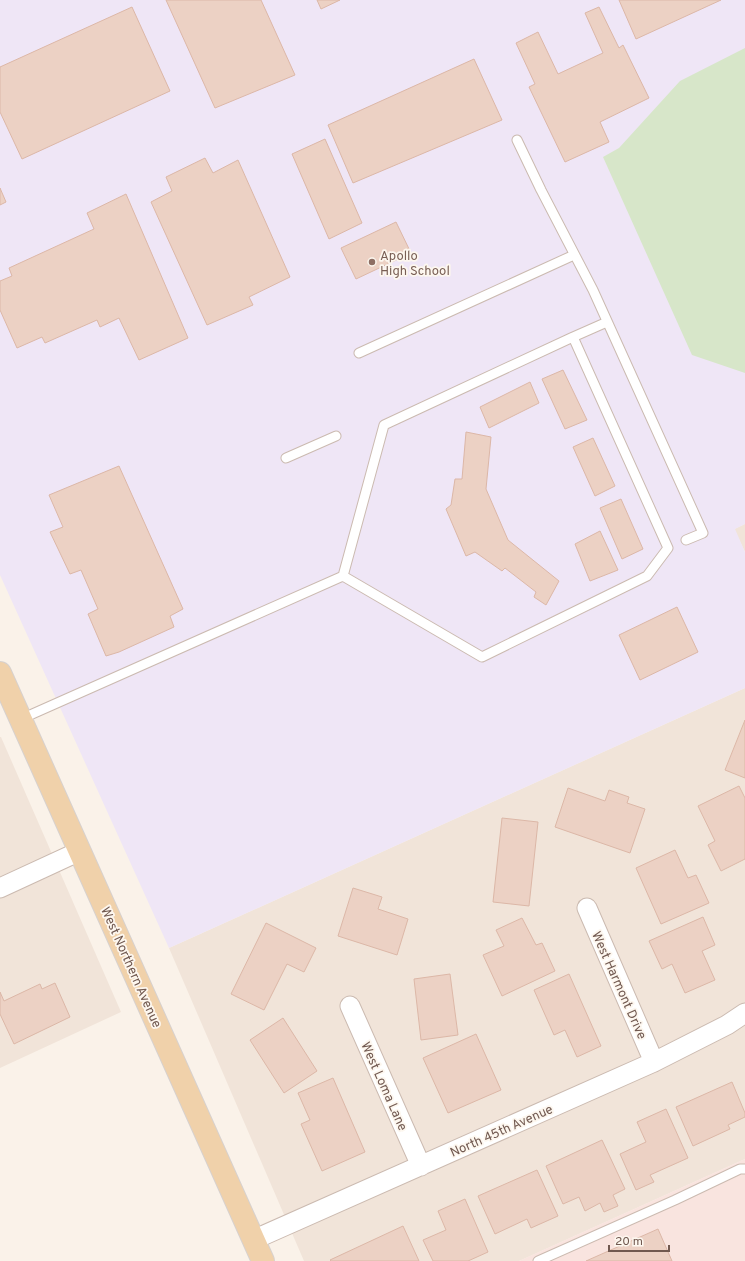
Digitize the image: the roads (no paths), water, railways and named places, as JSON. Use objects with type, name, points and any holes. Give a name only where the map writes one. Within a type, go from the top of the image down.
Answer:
[{"type":"main road","name":"West Northern Avenue","points":[[0,672],[263,1261]]},
{"type":"street","points":[[0,888],[80,851]]},
{"type":"street","name":"West Harmont Drive","points":[[586,908],[654,1062]]},
{"type":"street","name":"West Loma Lane","points":[[350,1006],[421,1166]]},
{"type":"street","name":"North 45th Avenue","points":[[253,1240],[654,1062],[727,1025],[745,1013]]},
{"type":"lane","points":[[517,140],[593,290],[703,533],[686,540]]},
{"type":"lane","points":[[359,353],[574,255]]},
{"type":"lane","points":[[343,576],[384,425],[572,336],[607,322]]},
{"type":"lane","points":[[343,576],[482,657],[647,576],[668,548],[572,336]]},
{"type":"lane","points":[[286,458],[336,436]]},
{"type":"lane","points":[[21,720],[343,576]]},
{"type":"lane","points":[[538,1261],[675,1200],[740,1169],[745,1169]]},
{"type":"place","name":"Apollo High School","points":[[372,262]]}]
